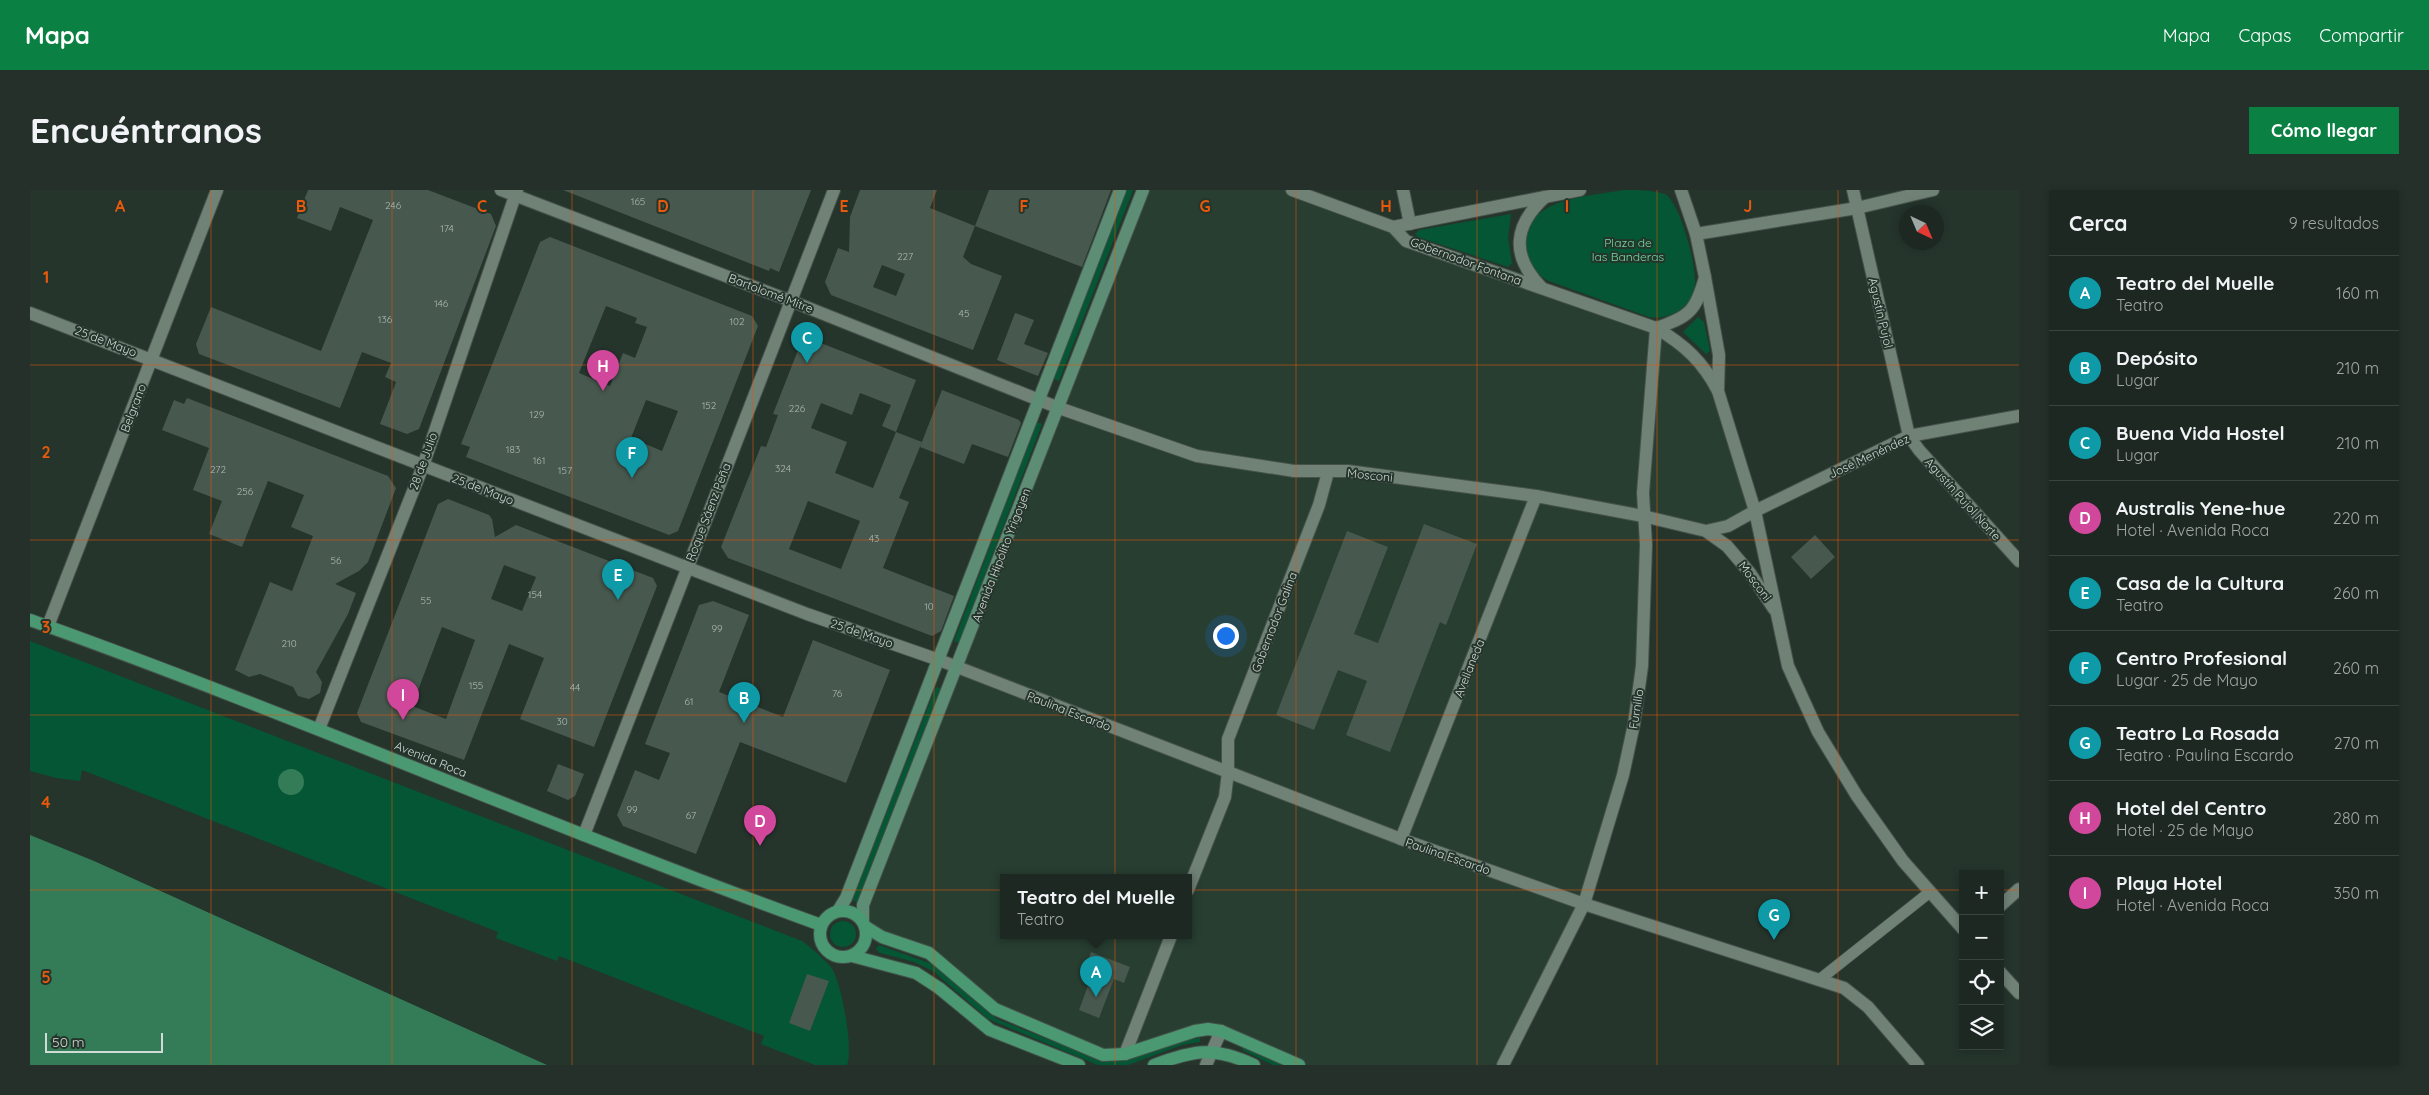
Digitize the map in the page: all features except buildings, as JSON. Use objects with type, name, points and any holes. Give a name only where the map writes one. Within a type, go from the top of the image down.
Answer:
[{"type":"main road","name":"Avenida Hipólito Yrigoyen","points":[[838,911],[846,898],[1120,190]]},
{"type":"main road","name":"Avenida Hipólito Yrigoyen","points":[[864,924],[863,905],[1143,190]]},
{"type":"main road","name":"Avenida Roca","points":[[30,620],[319,729],[584,835],[822,925]]},
{"type":"main road","points":[[1079,1065],[990,1030],[939,988],[916,973],[852,956],[838,957],[826,950],[820,937],[822,925],[826,918],[838,911],[852,912],[864,924],[882,937],[929,953],[995,1009],[1103,1055],[1125,1054],[1196,1031],[1208,1029],[1221,1031],[1299,1065]]},
{"type":"main road","points":[[852,956],[863,947],[867,934],[864,924]]},
{"type":"main road","points":[[1154,1065],[1184,1054],[1212,1052],[1223,1052],[1254,1065]]},
{"type":"street","name":"Belgrano","points":[[48,626],[217,190]]},
{"type":"street","name":"Bartolomé Mitre","points":[[501,190],[516,193],[1039,399]]},
{"type":"street","name":"Roque Sáenz Peña","points":[[584,835],[834,190]]},
{"type":"street","name":"Gobernador Fontana","points":[[1292,190],[1393,228],[1406,240],[1656,328],[1681,343],[1699,360],[1718,391]]},
{"type":"street","points":[[1403,190],[1410,224]]},
{"type":"street","name":"Gobernador Fontana","points":[[1393,228],[1580,190]]},
{"type":"street","points":[[1681,190],[1696,234],[1705,277],[1719,355],[1718,391],[1754,511],[1788,666],[1818,732],[1858,796],[1897,853],[1959,925]]},
{"type":"street","name":"Agustín Pujol","points":[[1853,190],[1910,436]]},
{"type":"street","points":[[1696,234],[1857,208],[1933,190]]},
{"type":"street","name":"28 de Julio","points":[[319,729],[423,466],[516,193]]},
{"type":"street","name":"Gobernador Fontana","points":[[1543,289],[1526,269],[1519,246],[1521,232],[1526,219],[1534,207],[1545,197]]},
{"type":"street","points":[[1656,328],[1681,320],[1692,309],[1700,295],[1705,277]]},
{"type":"street","name":"25 de Mayo","points":[[30,313],[153,359],[686,568],[957,668]]},
{"type":"street","name":"Furnillo","points":[[1503,1065],[1584,904],[1623,775],[1634,724],[1642,666],[1646,545],[1643,516],[1656,328]]},
{"type":"street","name":"Mosconi","points":[[1039,399],[1059,408],[1197,456],[1294,471],[1348,471],[1536,496],[1643,516],[1706,531],[1727,546],[1750,573],[1777,614]]},
{"type":"street","name":"José Menéndez","points":[[1754,511],[1910,436],[2019,416]]},
{"type":"street","name":"Agustín Pujol Norte","points":[[1910,436],[1919,450],[2019,561]]},
{"type":"street","name":"Gobernador Galina","points":[[1192,880],[1224,797],[1228,772],[1228,739],[1319,505],[1328,472]]},
{"type":"street","name":"Avellaneda","points":[[1401,839],[1536,496]]},
{"type":"street","name":"Mosconi","points":[[1706,531],[1728,526],[1754,511]]},
{"type":"street","name":"Paulina Escardo","points":[[957,668],[1401,839],[1584,904],[1844,988],[1868,1007],[1918,1065]]},
{"type":"street","points":[[2004,902],[2019,889]]},
{"type":"street","points":[[1819,980],[1930,892]]},
{"type":"street","points":[[1125,1054],[1170,939]]},
{"type":"street","points":[[2004,976],[2019,993]]},
{"type":"street","points":[[1206,1065],[1221,1031]]},
{"type":"shaded area","points":[[1143,190],[1292,190],[1393,227],[1406,241],[1656,328],[1708,372],[1755,511],[1706,531],[1643,516],[1634,724],[1584,904],[1495,1065],[1299,1065],[1221,1031],[1114,1056],[995,1009],[940,961],[866,927],[863,905]]},
{"type":"shaded area","points":[[291,769],[300,773],[304,782],[300,791],[291,795],[282,791],[278,782],[282,773]]},
{"type":"shaded area","points":[[30,835],[94,861],[547,1065],[30,1065]]},
{"type":"green space","points":[[1127,190],[1133,190],[1059,381],[1054,379]]},
{"type":"green space","name":"Plaza de las Banderas","points":[[1624,190],[1650,191],[1665,194],[1671,200],[1682,222],[1695,274],[1694,291],[1686,305],[1665,317],[1649,317],[1544,279],[1537,273],[1525,249],[1527,232],[1533,220],[1542,212],[1568,200]]},
{"type":"green space","points":[[1511,214],[1508,238],[1512,263],[1508,267],[1418,237],[1415,234],[1419,230]]},
{"type":"green space","points":[[1698,317],[1704,322],[1710,351],[1706,354],[1683,332]]},
{"type":"green space","points":[[1037,422],[1042,424],[959,643],[954,641]]},
{"type":"green space","points":[[30,641],[802,941],[831,967],[835,974],[848,1030],[849,1057],[847,1065],[815,1065],[761,1044],[764,1036],[559,956],[557,961],[496,938],[498,932],[82,770],[80,781],[56,778],[30,771]]},
{"type":"green space","points":[[936,687],[942,689],[857,902],[852,900]]},
{"type":"green space","points":[[843,921],[852,925],[856,934],[852,943],[843,947],[834,943],[830,934],[834,925]]},
{"type":"green space","points":[[879,945],[932,964],[997,1019],[1104,1061],[1129,1059],[1188,1040],[1200,1038],[1200,1042],[1182,1045],[1128,1065],[1098,1065],[988,1019],[933,971],[914,962],[880,953],[876,949]]},
{"type":"green space","points":[[1244,1046],[1284,1065],[1273,1065],[1242,1050]]},
{"type":"place","name":"Buena Vida Hostel","points":[[807,363]]},
{"type":"place","name":"Hotel del Centro","points":[[603,391]]},
{"type":"place","name":"Centro Profesional","points":[[632,478]]},
{"type":"place","name":"Casa de la Cultura","points":[[618,600]]},
{"type":"place","name":"Playa Hotel","points":[[403,720]]},
{"type":"place","name":"Depósito","points":[[744,723]]},
{"type":"place","name":"Australis Yene-hue","points":[[760,846]]},
{"type":"place","name":"Teatro La Rosada","points":[[1774,940]]},
{"type":"place","name":"Teatro del Muelle","points":[[1096,997]]}]
